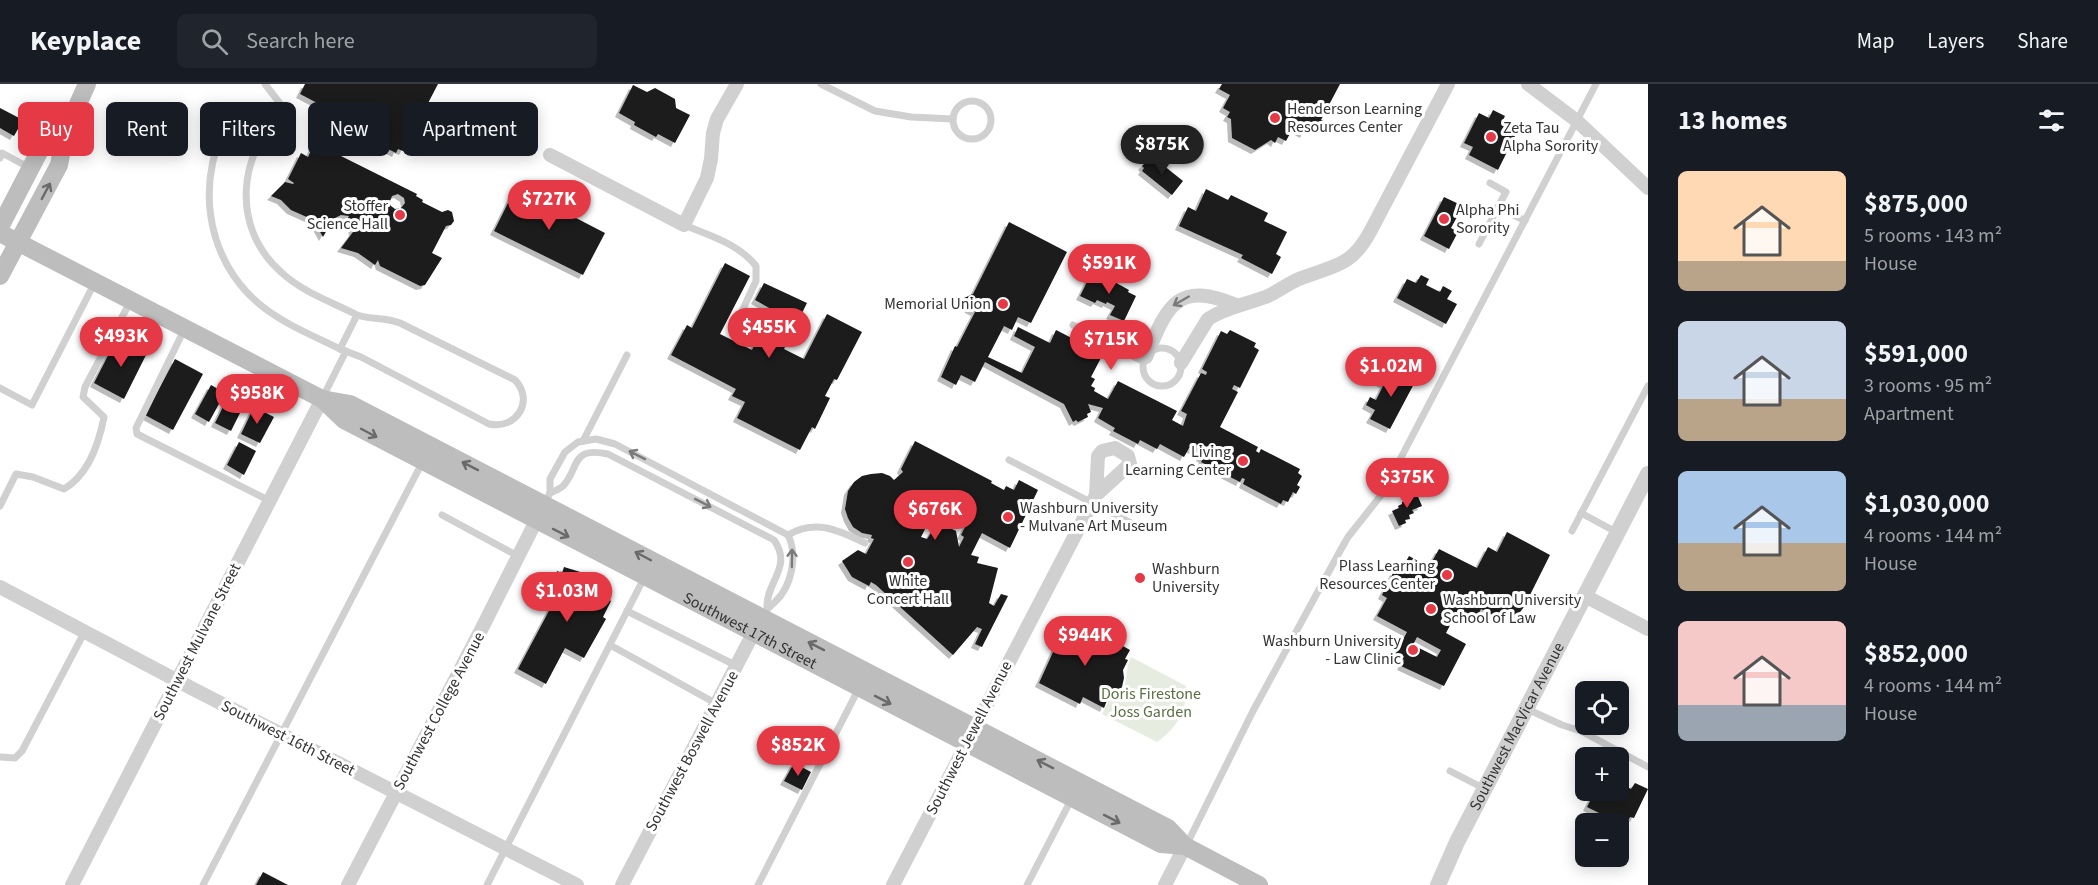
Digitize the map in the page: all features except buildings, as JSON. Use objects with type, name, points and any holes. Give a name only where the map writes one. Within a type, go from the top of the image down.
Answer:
[{"type":"main road","points":[[79,102],[87,84]]},
{"type":"main road","points":[[0,227],[37,156]]},
{"type":"main road","points":[[0,276],[59,165],[61,156]]},
{"type":"main road","name":"Southwest 17th Street","points":[[0,233],[322,399],[344,420],[536,521],[645,576],[761,620],[860,687],[1168,828],[1185,846],[1259,885]]},
{"type":"main road","name":"Southwest 17th Street","points":[[322,399],[350,404],[547,499],[971,736],[1072,798],[1161,844],[1185,846]]},
{"type":"street","points":[[550,155],[684,225],[706,178],[717,119],[737,84]]},
{"type":"street","points":[[1181,363],[1208,319],[1236,305],[1264,297],[1304,277],[1336,267],[1357,253],[1375,224],[1449,84]]},
{"type":"street","points":[[1528,84],[1577,122],[1648,188]]},
{"type":"street","points":[[1145,360],[1163,318],[1170,307],[1179,300],[1202,295],[1236,305]]},
{"type":"street","name":"Southwest Mulvane Street","points":[[72,885],[322,399]]},
{"type":"street","name":"Southwest MacVicar Avenue","points":[[1438,885],[1457,842],[1648,474]]},
{"type":"street","name":"Southwest College Avenue","points":[[348,885],[547,499]]},
{"type":"street","name":"Southwest Jewell Avenue","points":[[893,885],[1094,499]]},
{"type":"street","name":"Southwest 16th Street","points":[[0,587],[577,885]]},
{"type":"street","points":[[1585,596],[1648,629]]},
{"type":"street","name":"Southwest Boswell Avenue","points":[[622,885],[761,620]]},
{"type":"street","points":[[1165,885],[1185,846]]},
{"type":"lane","points":[[265,84],[279,102]]},
{"type":"lane","points":[[820,84],[876,111],[912,117],[953,119]]},
{"type":"lane","points":[[1185,846],[1289,642],[1348,537],[1382,494],[1596,84]]},
{"type":"lane","points":[[974,101],[987,108],[991,120],[984,135],[973,139],[957,132],[953,119],[959,105],[974,101]]},
{"type":"lane","points":[[0,158],[2,153],[30,168]]},
{"type":"lane","points":[[214,156],[209,181],[209,203],[216,240],[232,273],[256,302],[280,319],[361,357],[489,424],[509,423],[517,417],[523,406],[523,395],[516,381],[386,317],[370,319],[357,315],[301,287],[271,263],[256,240],[248,214],[246,181],[252,156]]},
{"type":"lane","points":[[1479,244],[1506,192],[1490,183]]},
{"type":"lane","points":[[1498,207],[1525,221]]},
{"type":"lane","points":[[684,225],[713,236],[741,251],[756,266],[756,281],[736,324]]},
{"type":"lane","points":[[0,388],[32,405],[95,282]]},
{"type":"lane","points":[[0,506],[16,474],[33,477],[64,489],[73,484],[85,469],[101,431],[104,417],[82,397],[85,387],[131,300]]},
{"type":"lane","points":[[322,399],[357,315]]},
{"type":"lane","points":[[1073,325],[1145,360]]},
{"type":"lane","points":[[185,328],[136,428],[137,434],[270,501]]},
{"type":"lane","points":[[1156,349],[1172,350],[1181,363],[1181,372],[1177,379],[1162,386],[1148,379],[1144,371],[1145,360],[1156,349]]},
{"type":"lane","points":[[583,441],[627,354]]},
{"type":"lane","points":[[1572,531],[1648,386]]},
{"type":"lane","points":[[547,499],[550,479],[565,452],[578,442],[596,439],[615,444],[788,535],[793,549],[792,573],[777,601],[761,620]]},
{"type":"lane","points":[[547,499],[562,486],[577,460],[585,454],[596,451],[608,454],[774,540],[781,557],[780,571],[767,596],[761,620]]},
{"type":"lane","points":[[1010,460],[1094,499],[1135,525]]},
{"type":"lane","points":[[203,885],[423,461]]},
{"type":"lane","points":[[1581,513],[1618,533]]},
{"type":"lane","points":[[442,515],[518,556]]},
{"type":"lane","points":[[788,535],[805,528],[821,526],[836,529],[865,543]]},
{"type":"lane","points":[[487,885],[645,576]]},
{"type":"lane","points":[[627,611],[737,666]]},
{"type":"lane","points":[[0,757],[15,758],[22,751],[85,632]]},
{"type":"lane","points":[[610,645],[717,704]]},
{"type":"lane","points":[[758,885],[860,687]]},
{"type":"lane","points":[[1527,709],[1562,725],[1581,730],[1648,767]]},
{"type":"lane","points":[[1450,771],[1485,789]]},
{"type":"lane","points":[[1027,885],[1072,798]]},
{"type":"green space","name":"Doris Firestone Joss Garden","points":[[1131,657],[1186,686],[1183,711],[1170,731],[1157,742],[1102,714],[1109,701],[1123,689]]},
{"type":"place","name":"Henderson Learning Resources Center","points":[[1275,118]]},
{"type":"place","name":"Zeta Tau Alpha Sorority","points":[[1491,137]]},
{"type":"place","name":"Stoffer Science Hall","points":[[400,215]]},
{"type":"place","name":"Alpha Phi Sorority","points":[[1444,219]]},
{"type":"place","name":"Memorial Union","points":[[1003,304]]},
{"type":"place","name":"Living Learning Center","points":[[1243,461]]},
{"type":"place","name":"Washburn University - Mulvane Art Museum","points":[[1008,517]]},
{"type":"place","name":"White Concert Hall","points":[[908,562]]},
{"type":"place","name":"Plass Learning Resources Center","points":[[1447,575]]},
{"type":"place","name":"Washburn University","points":[[1140,578]]},
{"type":"place","name":"Washburn University School of Law","points":[[1431,609]]},
{"type":"place","name":"Washburn University - Law Clinic","points":[[1413,650]]}]
